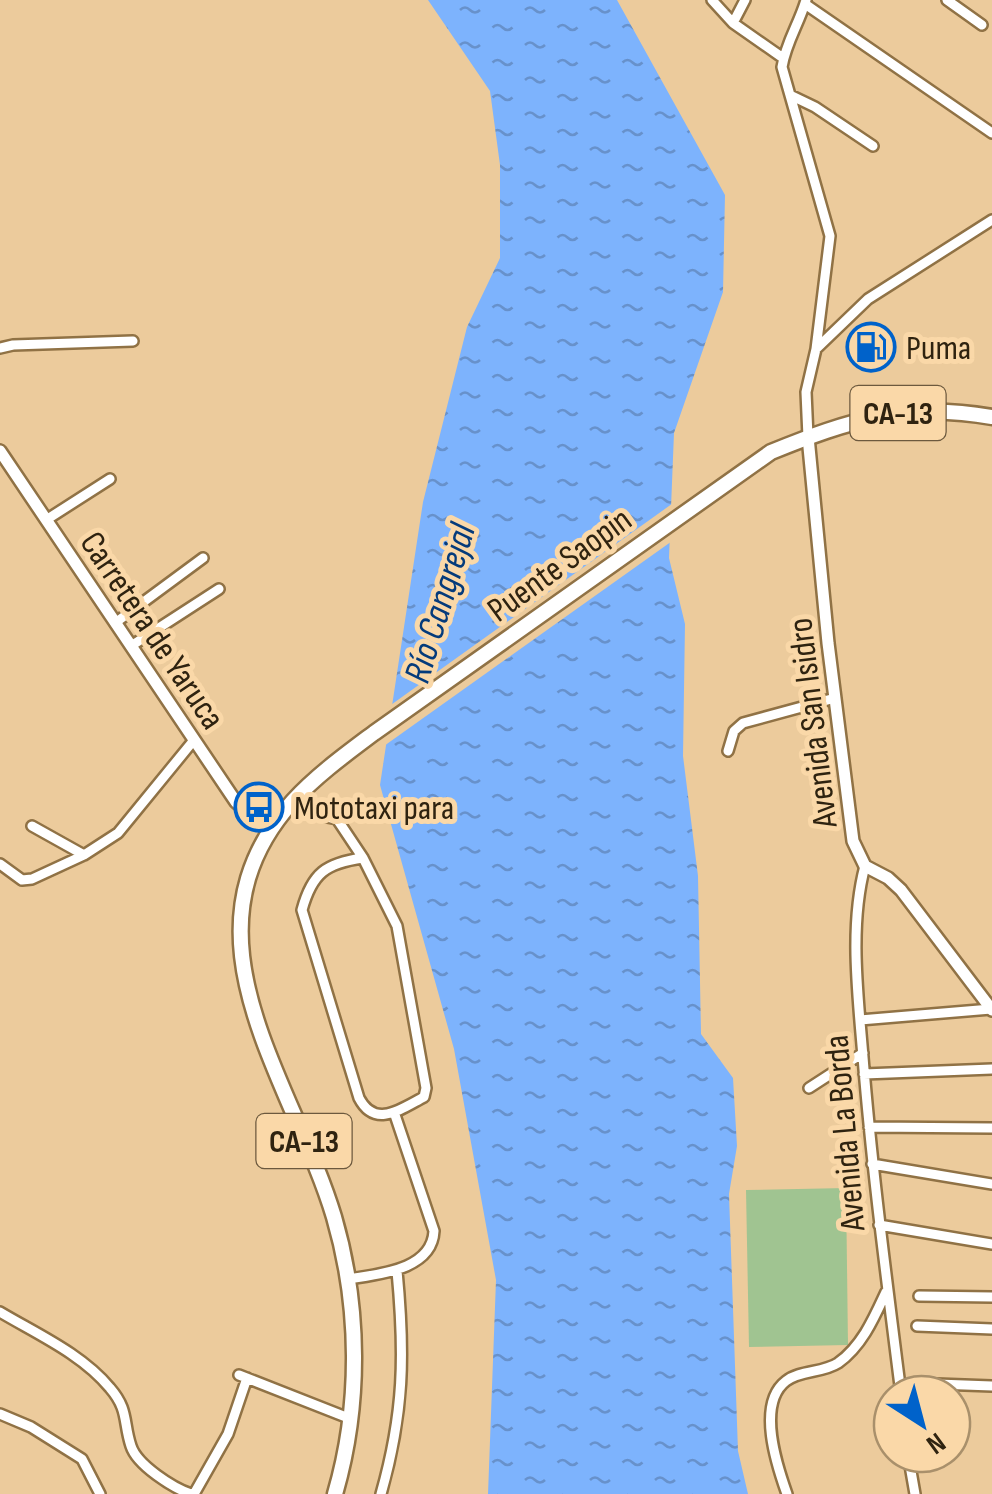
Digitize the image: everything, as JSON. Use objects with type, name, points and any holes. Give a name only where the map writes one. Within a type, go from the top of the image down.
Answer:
[{"type":"main road","name":"CA-13","points":[[808,437],[852,421],[901,413],[948,411],[992,417]]},
{"type":"main road","name":"Puente Saopin","points":[[292,802],[374,732],[730,478],[771,452],[808,437]]},
{"type":"main road","name":"CA-13","points":[[292,802],[253,860],[239,940],[243,976],[257,1026],[333,1215],[350,1279],[354,1355],[351,1419],[335,1494]]},
{"type":"street","points":[[712,0],[733,22],[783,58]]},
{"type":"street","points":[[733,22],[745,0]]},
{"type":"street","points":[[948,0],[982,26]]},
{"type":"street","points":[[808,437],[806,392],[816,348],[830,236],[784,78],[783,58],[806,2],[992,133]]},
{"type":"street","points":[[790,95],[815,106],[873,146]]},
{"type":"street","points":[[816,348],[868,299],[992,220]]},
{"type":"street","points":[[0,348],[14,344],[133,342]]},
{"type":"street","name":"Avenida San Isidro","points":[[808,437],[853,841],[864,866],[901,890],[991,1009]]},
{"type":"street","name":"Carretera de Yaruca","points":[[0,451],[4,466],[46,520],[236,802],[270,831]]},
{"type":"street","points":[[46,520],[110,478]]},
{"type":"street","points":[[115,623],[203,558]]},
{"type":"street","points":[[130,646],[218,588]]},
{"type":"street","points":[[728,751],[734,731],[743,723],[835,698]]},
{"type":"street","points":[[0,864],[27,880],[84,855],[128,823],[194,740]]},
{"type":"street","points":[[292,802],[306,814],[337,819],[363,858],[396,926],[426,1088],[424,1097],[394,1112],[373,1115],[359,1098],[302,910],[309,886],[334,862],[363,858]]},
{"type":"street","points":[[32,826],[84,855]]},
{"type":"street","name":"Avenida La Borda","points":[[864,866],[856,900],[860,1020],[872,1164],[899,1374]]},
{"type":"street","points":[[860,1020],[991,1009]]},
{"type":"street","points":[[809,1088],[863,1053]]},
{"type":"street","points":[[864,1074],[992,1069]]},
{"type":"street","points":[[350,1279],[397,1271],[433,1244],[434,1231],[394,1112]]},
{"type":"street","points":[[869,1127],[992,1128]]},
{"type":"street","points":[[872,1164],[992,1184]]},
{"type":"street","points":[[879,1225],[992,1244]]},
{"type":"street","points":[[382,1494],[402,1400],[397,1271]]},
{"type":"street","points":[[787,1494],[776,1464],[770,1424],[776,1394],[786,1381],[833,1366],[852,1352],[888,1289]]},
{"type":"street","points":[[919,1296],[992,1297]]},
{"type":"street","points":[[0,1312],[78,1359],[110,1388],[126,1414],[131,1449],[142,1463],[192,1494],[228,1434],[243,1376],[351,1419]]},
{"type":"street","points":[[918,1326],[992,1329]]},
{"type":"street","points":[[0,1414],[31,1427],[82,1459],[100,1494]]},
{"type":"green space","points":[[846,1188],[848,1345],[749,1347],[746,1190]]},
{"type":"water","name":"Río Cangrejal","points":[[428,0],[617,0],[725,195],[723,292],[674,433],[669,558],[685,624],[683,756],[698,876],[701,1034],[733,1078],[737,1146],[729,1194],[738,1451],[748,1494],[488,1494],[496,1280],[454,1049],[380,785],[423,502],[467,327],[500,258],[500,165],[490,91]]},
{"type":"pier","points":[[676,501],[675,539],[384,746],[388,707]]},
{"type":"place","name":"Puma","points":[[871,347]]},
{"type":"place","name":"Mototaxi para","points":[[259,807]]}]
